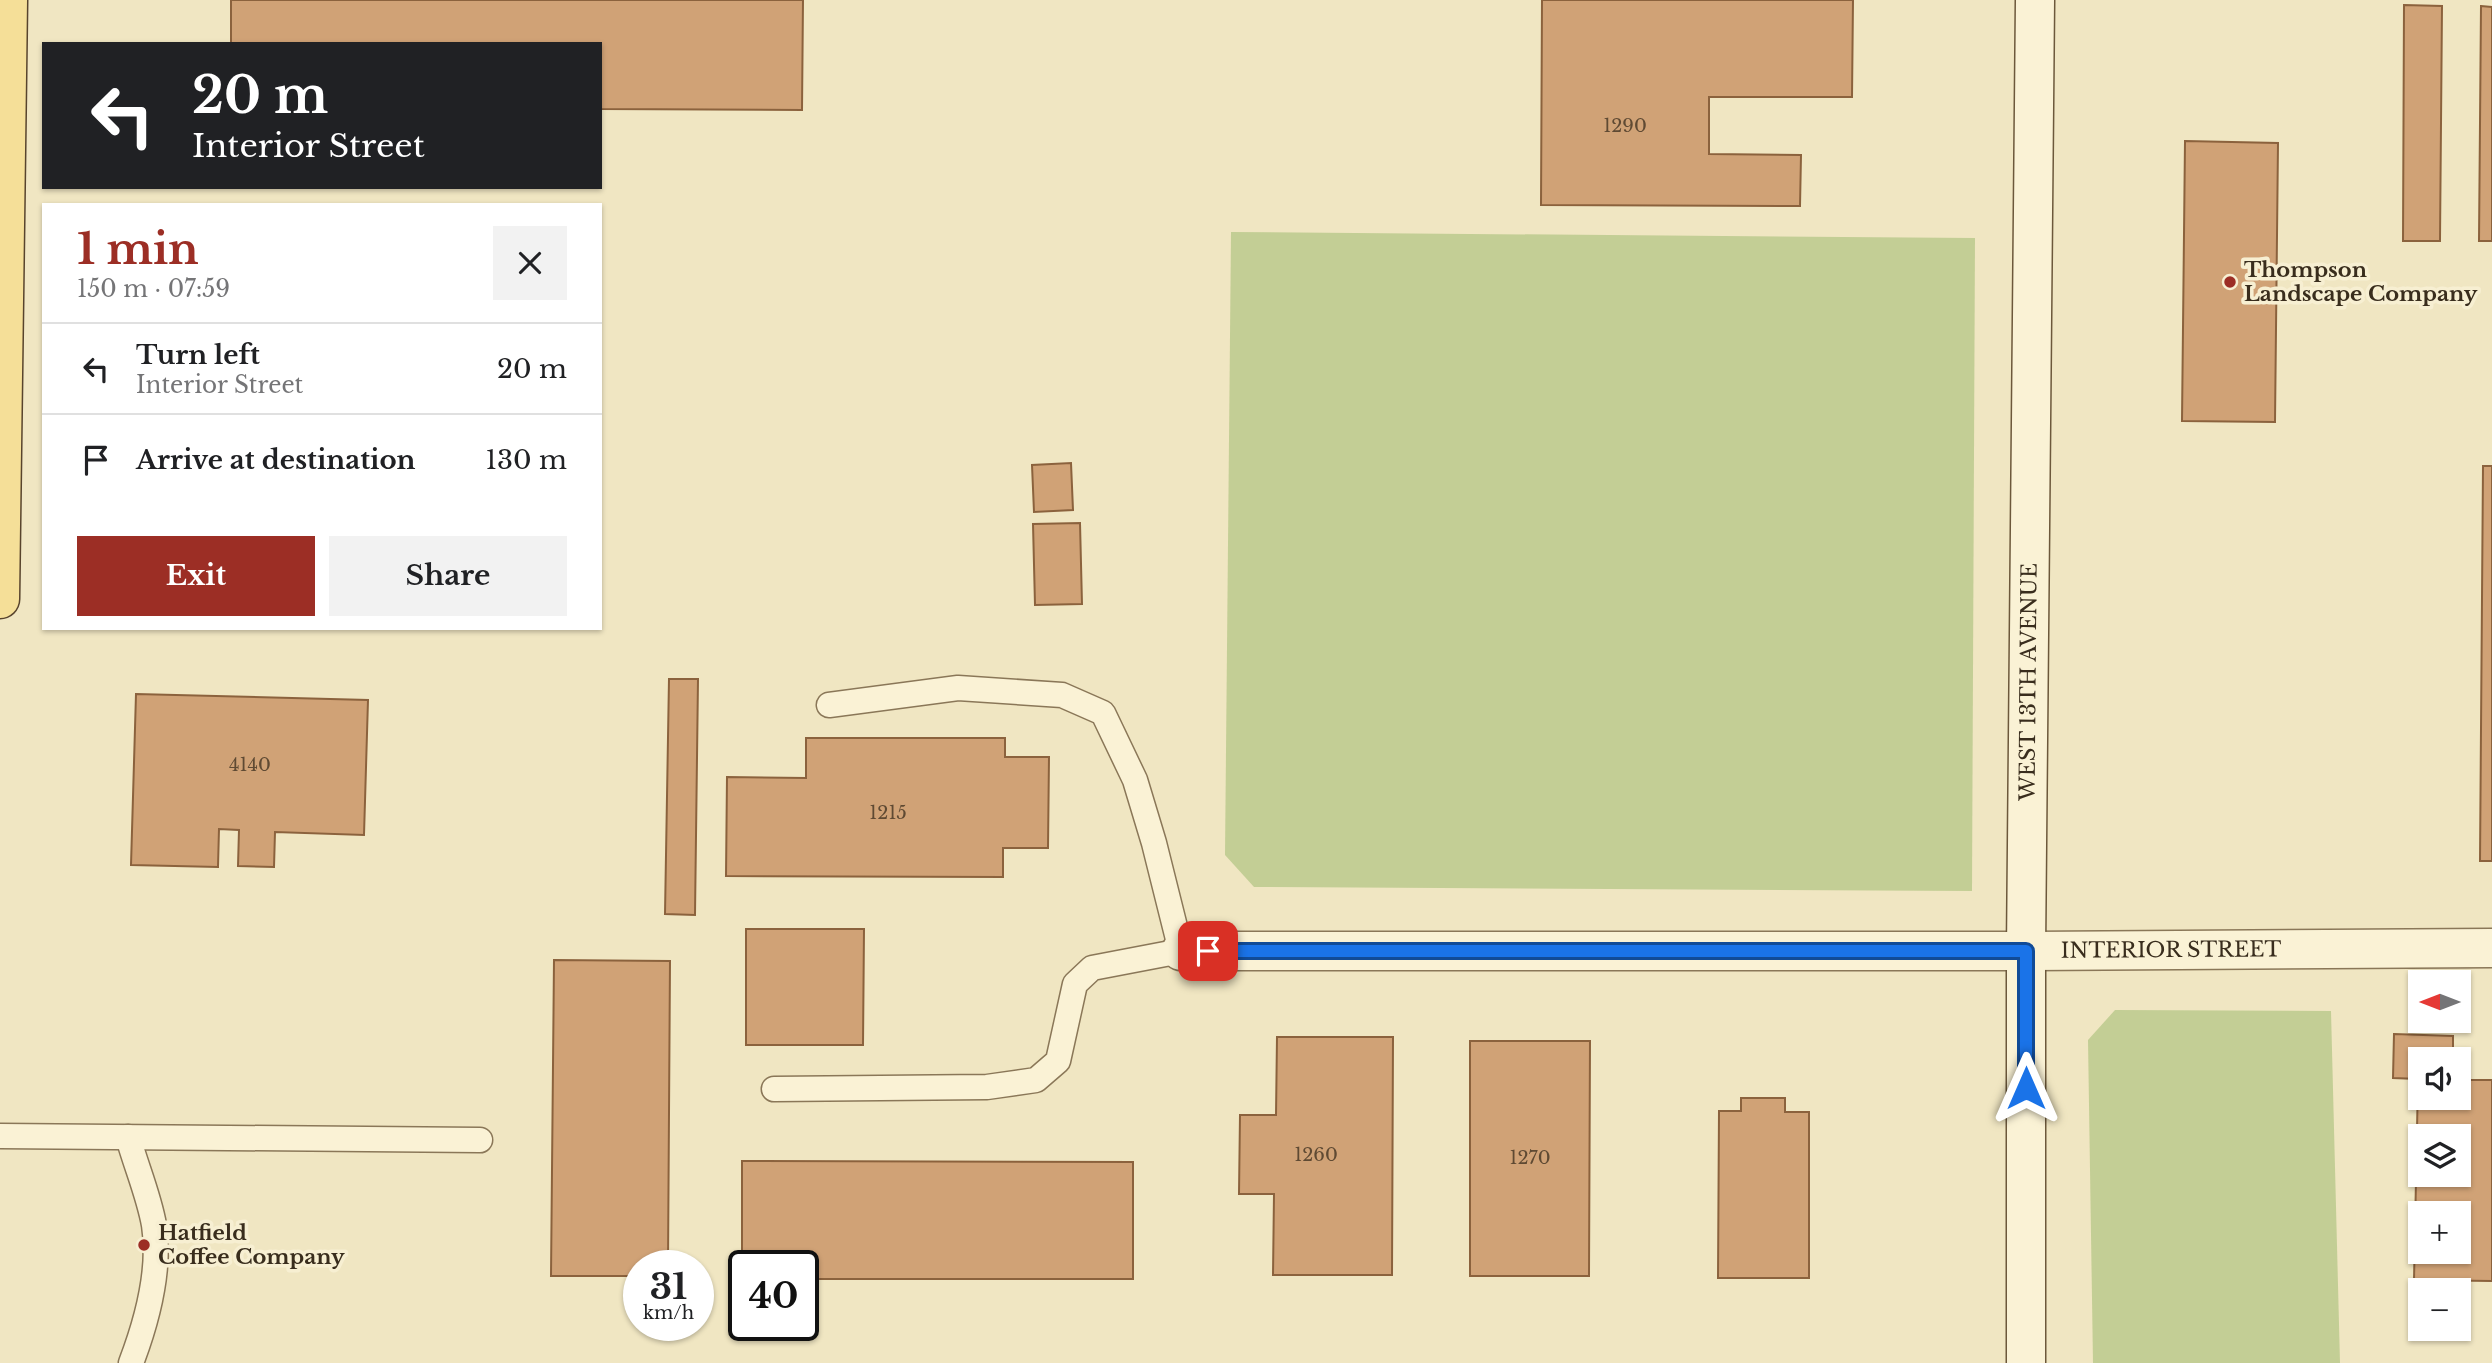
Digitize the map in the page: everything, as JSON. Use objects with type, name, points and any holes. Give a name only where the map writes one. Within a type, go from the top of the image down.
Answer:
[{"type":"main road","points":[[0,599],[8,0]]},
{"type":"street","name":"WEST 13TH AVENUE","points":[[2026,1363],[2026,951],[2035,0]]},
{"type":"street","name":"INTERIOR STREET","points":[[1181,951],[2492,948]]},
{"type":"lane","points":[[774,1089],[987,1087],[1037,1080],[1058,1061],[1075,984],[1092,968],[1181,951],[1136,780],[1103,713],[1062,695],[957,688],[829,705]]},
{"type":"lane","points":[[0,1136],[480,1140]]},
{"type":"lane","points":[[128,1137],[154,1226],[154,1276],[146,1324],[131,1363]]},
{"type":"green space","points":[[1231,232],[1975,238],[1972,891],[1254,887],[1225,855]]},
{"type":"green space","points":[[2115,1010],[2331,1011],[2340,1363],[2093,1363],[2088,1040]]},
{"type":"building","points":[[231,0],[803,0],[802,110],[602,109],[602,42],[231,42]]},
{"type":"building","points":[[1542,0],[1853,0],[1852,97],[1709,97],[1709,154],[1801,155],[1800,206],[1541,205]]},
{"type":"building","points":[[2404,5],[2442,6],[2440,241],[2403,241]]},
{"type":"building","points":[[2481,6],[2492,7],[2492,241],[2479,241]]},
{"type":"building","name":"Thompson Landscape Company","points":[[2185,141],[2278,143],[2275,422],[2182,421]]},
{"type":"building","points":[[1071,463],[1073,510],[1034,512],[1032,465]]},
{"type":"building","points":[[2483,466],[2492,466],[2492,861],[2480,861]]},
{"type":"building","points":[[1080,523],[1082,604],[1035,605],[1033,524]]},
{"type":"building","points":[[669,679],[698,679],[695,915],[665,914]]},
{"type":"building","points":[[136,694],[368,700],[364,835],[275,832],[274,867],[238,866],[239,830],[219,829],[218,867],[131,865]]},
{"type":"building","points":[[806,738],[1005,738],[1005,757],[1049,757],[1048,848],[1003,848],[1003,877],[726,876],[727,777],[806,778]]},
{"type":"building","points":[[746,929],[864,929],[863,1045],[746,1045]]},
{"type":"building","points":[[554,960],[670,961],[668,1250],[623,1250],[623,1276],[551,1276]]},
{"type":"building","points":[[2394,1034],[2453,1036],[2453,1047],[2408,1047],[2408,1079],[2393,1078]]},
{"type":"building","points":[[1277,1037],[1393,1037],[1392,1275],[1273,1275],[1274,1194],[1239,1194],[1240,1115],[1276,1115]]},
{"type":"building","points":[[1470,1041],[1590,1041],[1589,1276],[1470,1276]]},
{"type":"building","points":[[2471,1080],[2492,1080],[2492,1281],[2471,1281],[2471,1278],[2414,1278],[2414,1264],[2471,1264],[2471,1201],[2416,1201],[2416,1187],[2471,1187],[2471,1124],[2417,1124],[2417,1110],[2471,1110]]},
{"type":"building","points":[[1741,1098],[1785,1098],[1785,1112],[1809,1112],[1809,1278],[1718,1278],[1719,1111],[1741,1111]]},
{"type":"building","points":[[742,1161],[1133,1162],[1133,1279],[819,1279],[819,1250],[742,1250]]},
{"type":"place","name":"Thompson Landscape Company","points":[[2230,282]]},
{"type":"place","name":"Hatfield Coffee Company","points":[[144,1245]]},
{"type":"route","points":[[1208,951],[2026,951],[2026,1088]]}]
